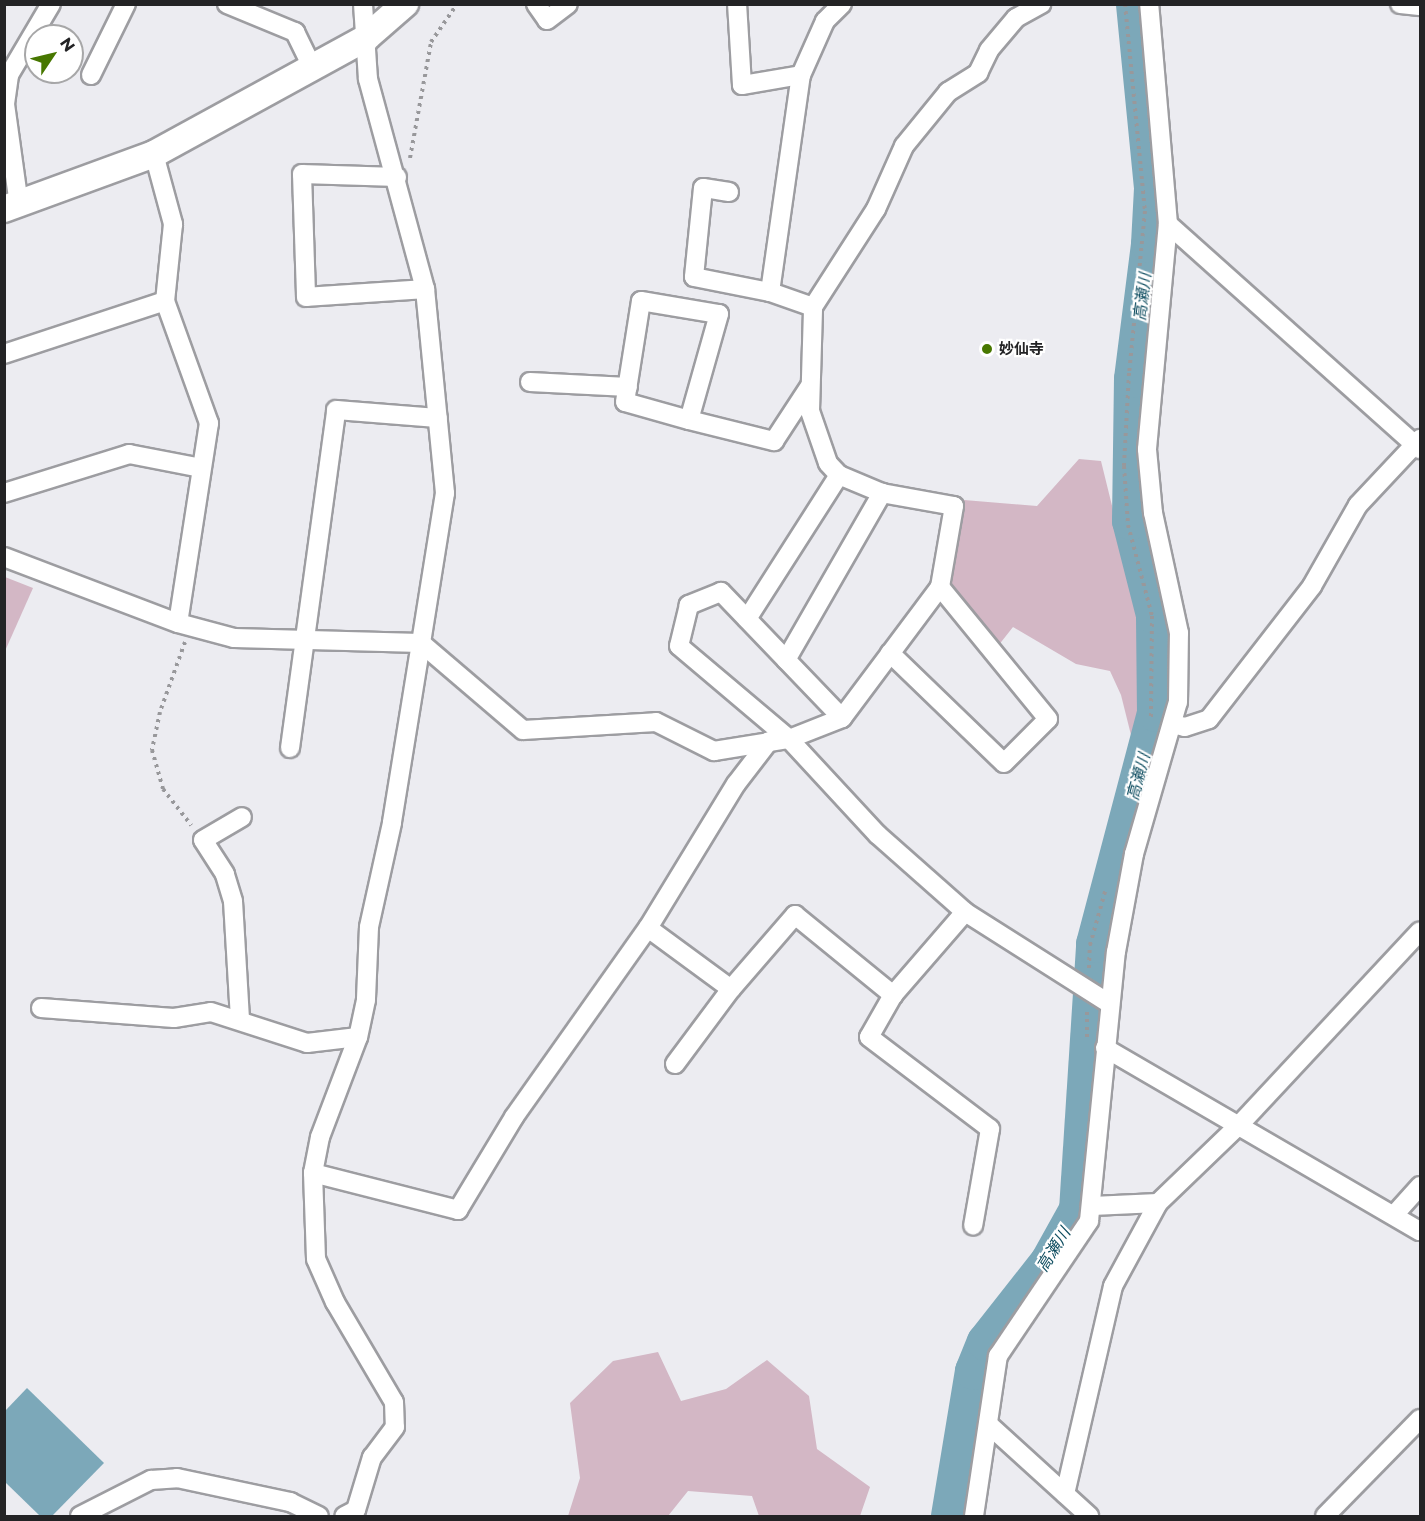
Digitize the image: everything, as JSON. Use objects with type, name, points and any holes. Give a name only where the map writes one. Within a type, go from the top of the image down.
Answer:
[{"type":"street","points":[[51,4],[7,76],[4,104],[12,207],[154,154],[366,38],[405,4]]},
{"type":"street","points":[[91,75],[126,4]]},
{"type":"street","points":[[227,4],[295,32],[312,68]]},
{"type":"street","points":[[344,1516],[356,1510],[372,1457],[394,1427],[394,1402],[335,1302],[316,1259],[313,1173],[320,1137],[358,1037],[366,1000],[369,927],[392,823],[445,493],[425,289],[397,177],[368,79],[363,4]]},
{"type":"street","points":[[536,4],[547,20],[568,4]]},
{"type":"street","points":[[737,4],[742,85],[801,75]]},
{"type":"street","points":[[770,292],[801,75],[825,21],[842,4]]},
{"type":"street","points":[[4,557],[184,625],[234,638],[421,643],[523,730],[656,722],[714,751],[789,739],[842,718],[940,587],[954,506],[882,493],[839,475],[828,464],[810,411],[813,307],[876,209],[904,146],[948,92],[978,73],[989,50],[1016,18],[1041,4]]},
{"type":"street","points":[[974,1516],[998,1356],[1057,1272],[1089,1221],[1110,1004],[1134,854],[1173,724],[1179,633],[1153,513],[1147,449],[1168,224],[1149,4]]},
{"type":"street","points":[[1400,4],[1420,6]]},
{"type":"street","points":[[154,154],[173,224],[165,301],[209,423],[201,468],[184,625]]},
{"type":"street","points":[[397,177],[302,174],[306,297],[425,289]]},
{"type":"street","points":[[729,192],[703,188],[694,277],[770,292],[813,307]]},
{"type":"street","points":[[1168,224],[1419,444],[1358,506],[1312,586],[1209,719],[1185,728],[1173,724]]},
{"type":"street","points":[[4,354],[165,301]]},
{"type":"street","points":[[689,420],[719,314],[640,301],[625,402],[689,420],[774,441],[810,386]]},
{"type":"street","points":[[530,382],[628,387]]},
{"type":"street","points":[[290,748],[336,410],[438,418]]},
{"type":"street","points":[[4,493],[129,454],[201,468]]},
{"type":"street","points":[[747,620],[839,475]]},
{"type":"street","points":[[786,660],[882,493]]},
{"type":"street","points":[[890,653],[1004,763],[1048,719],[940,587]]},
{"type":"street","points":[[842,718],[721,592],[689,604],[679,646],[789,739],[878,835],[965,912],[1110,1004]]},
{"type":"street","points":[[313,1173],[458,1210],[514,1117],[648,928],[736,784],[769,741]]},
{"type":"street","points":[[240,1019],[233,901],[225,874],[203,840],[242,817]]},
{"type":"street","points":[[965,912],[894,994],[869,1036],[990,1129],[973,1226]]},
{"type":"street","points":[[675,1064],[731,989],[795,915],[894,994]]},
{"type":"street","points":[[648,928],[731,989]]},
{"type":"street","points":[[1065,1494],[1113,1286],[1158,1203],[1241,1123],[1420,931]]},
{"type":"street","points":[[40,1008],[174,1017],[211,1012],[240,1019],[307,1043],[358,1037]]},
{"type":"street","points":[[1105,1048],[1241,1123],[1420,1231]]},
{"type":"street","points":[[1394,1215],[1420,1186]]},
{"type":"street","points":[[1092,1206],[1158,1203]]},
{"type":"street","points":[[1334,1514],[1420,1419]]},
{"type":"street","points":[[988,1424],[1089,1516]]},
{"type":"street","points":[[80,1516],[151,1480],[177,1478],[290,1502],[319,1516]]},
{"type":"path","points":[[402,197],[431,42],[457,4]]},
{"type":"path","points":[[184,625],[160,712],[153,750],[163,789],[203,840]]},
{"type":"shaded area","points":[[1079,459],[1101,461],[1117,526],[1128,525],[1152,616],[1153,712],[1148,738],[1132,739],[1121,695],[1110,671],[1076,664],[1013,627],[998,646],[948,583],[964,500],[1037,506]]},
{"type":"shaded area","points":[[5,577],[33,588],[5,651]]},
{"type":"shaded area","points":[[658,1352],[681,1401],[726,1389],[767,1360],[809,1396],[817,1449],[870,1487],[860,1516],[759,1516],[752,1496],[688,1491],[668,1516],[568,1516],[580,1478],[570,1403],[613,1361]]},
{"type":"water","points":[[27,1388],[104,1463],[52,1516],[40,1516],[5,1482],[5,1411]]},
{"type":"waterway","name":"高瀬川","points":[[950,1516],[974,1371],[986,1342],[1049,1262],[1078,1210],[1095,944],[1156,713],[1155,615],[1131,521],[1133,379],[1150,244],[1153,188],[1135,4]]},
{"type":"place","name":"妙仙寺","points":[[987,349]]}]
